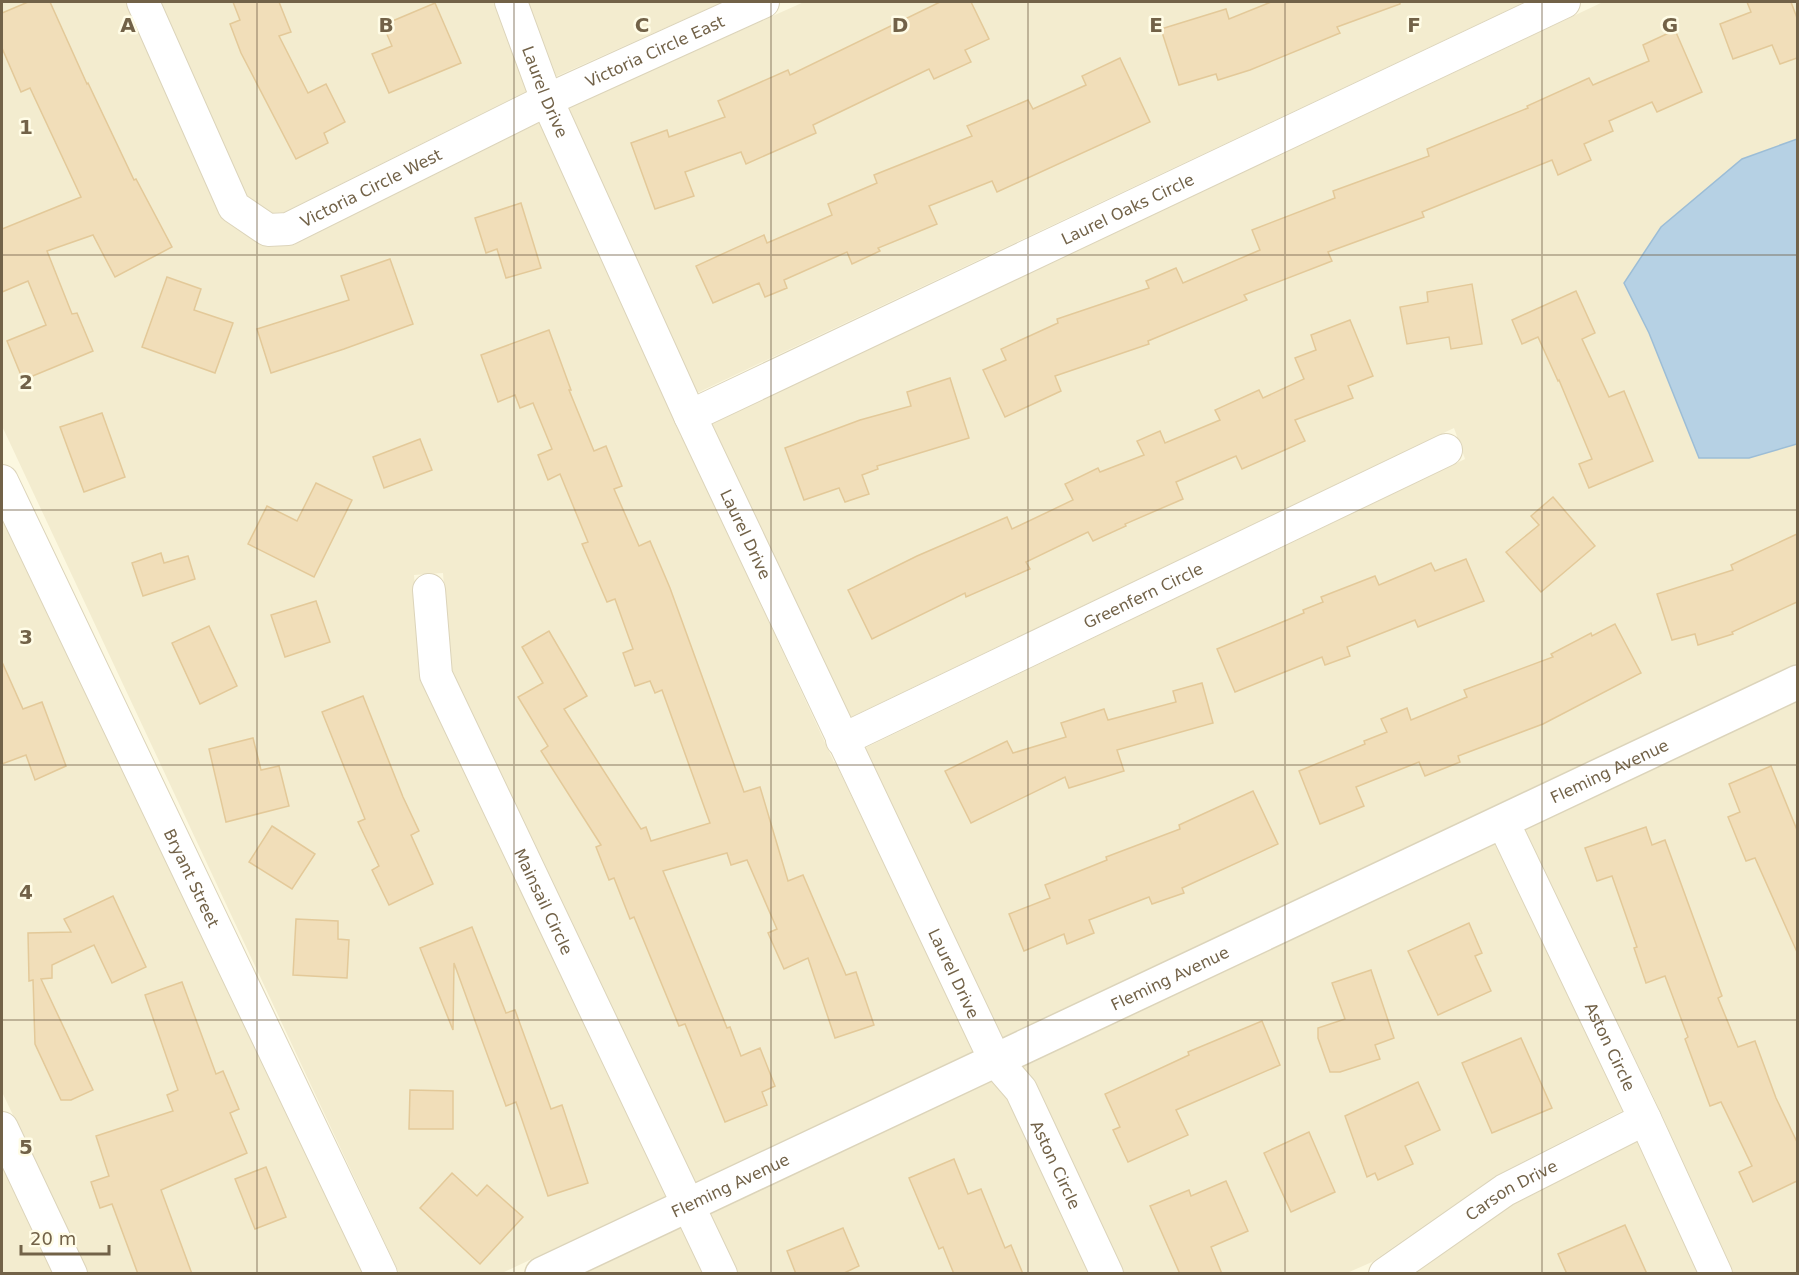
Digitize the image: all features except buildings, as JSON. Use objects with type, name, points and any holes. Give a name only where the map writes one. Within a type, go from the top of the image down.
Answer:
[{"type":"street","name":"Victoria Circle West","points":[[143,2],[234,207],[268,230],[288,229],[547,100]]},
{"type":"street","name":"Laurel Drive","points":[[511,2],[547,100],[690,416],[995,1060]]},
{"type":"street","name":"Victoria Circle East","points":[[547,100],[763,2]]},
{"type":"street","name":"Laurel Oaks Circle","points":[[690,416],[1564,2]]},
{"type":"street","name":"Greenfern Circle","points":[[842,740],[1446,450]]},
{"type":"street","name":"Bryant Street","points":[[2,481],[381,1274]]},
{"type":"street","name":"Mainsail Circle","points":[[429,590],[436,675],[721,1274]]},
{"type":"street","name":"Fleming Avenue","points":[[542,1274],[1797,682]]},
{"type":"street","name":"Aston Circle","points":[[1503,822],[1645,1119],[1716,1274]]},
{"type":"street","name":"Aston Circle","points":[[995,1060],[1021,1090],[1107,1274]]},
{"type":"street","name":"Carson Drive","points":[[1384,1274],[1505,1190],[1645,1119]]},
{"type":"street","points":[[2,1128],[71,1274]]},
{"type":"shaded area","points":[[2,2],[126,2],[221,215],[227,222],[268,247],[294,245],[540,122],[681,437],[683,437],[834,762],[974,1051],[694,1183],[450,669],[443,573],[414,575],[423,683],[666,1196],[502,1273],[399,1273],[2,426]]},
{"type":"shaded area","points":[[160,2],[494,2],[527,91],[284,212],[272,213],[246,195]]},
{"type":"shaded area","points":[[527,2],[723,2],[555,77]]},
{"type":"shaded area","points":[[804,2],[1525,2],[697,393],[568,108]]},
{"type":"shaded area","points":[[1603,2],[1797,2],[1797,139],[1742,159],[1661,227],[1624,283],[1649,333],[1749,458],[1797,444],[1797,663],[1002,1038],[863,749],[1465,459],[1454,428],[849,718],[711,424]]},
{"type":"shaded area","points":[[2,499],[364,1273],[88,1273],[2,1092]]},
{"type":"shaded area","points":[[1797,700],[1797,1273],[1733,1273],[1653,1096],[1524,830]]},
{"type":"shaded area","points":[[1497,843],[1624,1110],[1497,1175],[1372,1262],[1347,1273],[1124,1273],[1034,1082],[1021,1066]]},
{"type":"shaded area","points":[[992,1081],[1009,1100],[1090,1273],[738,1273],[709,1213]]},
{"type":"shaded area","points":[[1638,1141],[1699,1274],[1413,1274],[1512,1205]]},
{"type":"shaded area","points":[[2,1164],[54,1273],[2,1273]]},
{"type":"shaded area","points":[[681,1226],[704,1273],[581,1274]]},
{"type":"water","points":[[1797,139],[1797,444],[1749,458],[1699,458],[1649,333],[1624,283],[1661,227],[1742,159]]}]
